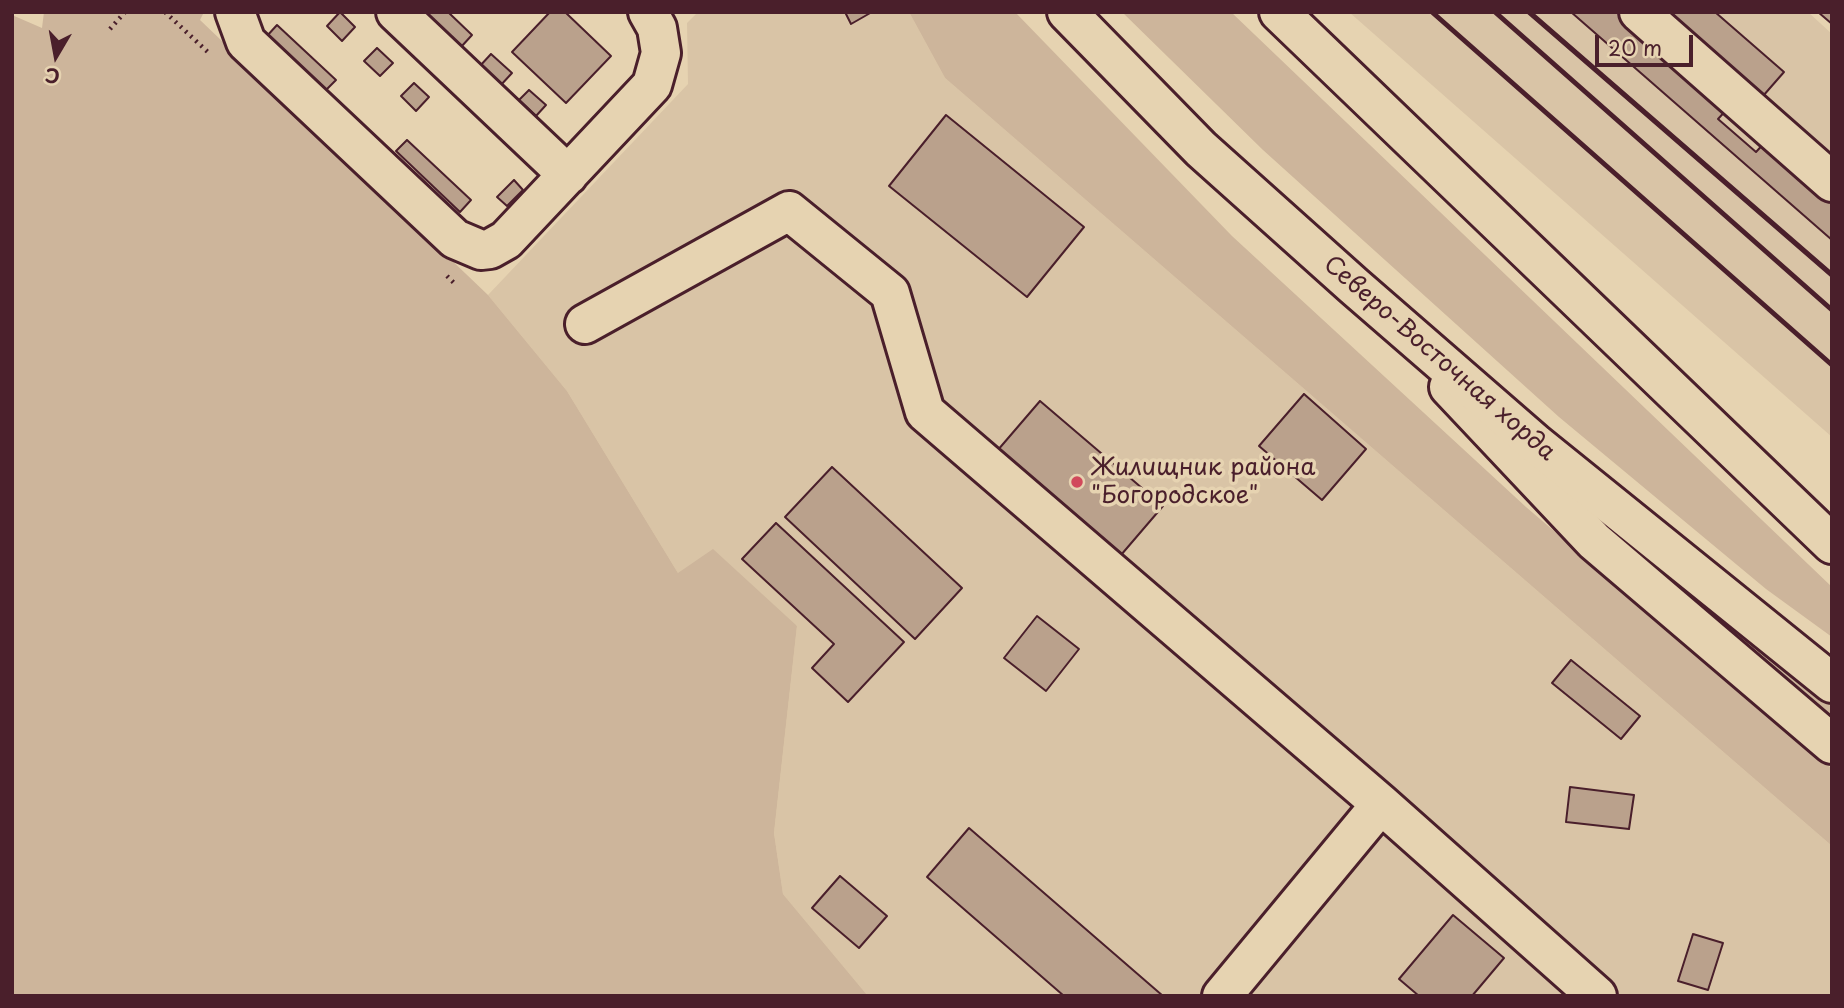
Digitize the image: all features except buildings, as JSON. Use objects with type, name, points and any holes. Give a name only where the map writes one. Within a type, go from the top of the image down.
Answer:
[{"type":"street","points":[[235,12],[246,42],[463,245],[481,250],[499,245],[652,85],[661,53],[657,27],[648,12]]},
{"type":"street","points":[[396,12],[568,174]]},
{"type":"street","name":"Северо-Восточная хорда","points":[[1067,12],[1201,149],[1354,286],[1536,444],[1832,683]]},
{"type":"street","points":[[1279,12],[1832,544]]},
{"type":"street","points":[[1639,12],[1832,182]]},
{"type":"street","points":[[585,324],[789,211],[890,293],[925,412],[1381,804],[1597,996]]},
{"type":"street","points":[[1354,286],[1594,541],[1832,744]]},
{"type":"street","points":[[1222,996],[1381,804]]},
{"type":"path","points":[[110,29],[125,12]]},
{"type":"shaded area","points":[[44,12],[204,12],[200,20],[488,295],[567,391],[678,573],[713,549],[797,626],[774,833],[783,894],[868,996],[12,996],[12,15],[42,28]]},
{"type":"shaded area","points":[[698,12],[909,12],[945,78],[1832,846],[1832,996],[868,996],[783,894],[774,833],[797,626],[678,573],[567,391],[488,295],[688,84],[687,23]]},
{"type":"shaded area","points":[[909,12],[1015,12],[1232,236],[1526,507],[1832,769],[1832,846],[945,78]]},
{"type":"shaded area","points":[[1122,12],[1231,12],[1832,587],[1832,637],[1766,589],[1559,417],[1263,150]]},
{"type":"shaded area","points":[[1349,12],[1808,12],[1832,34],[1832,437]]},
{"type":"shaded area","points":[[1600,521],[1832,707],[1832,725]]},
{"type":"railway","points":[[1432,12],[1832,365]]},
{"type":"railway","points":[[1495,12],[1832,310]]},
{"type":"railway","points":[[1529,12],[1832,275]]},
{"type":"place","name":"Жилищник района \"Богородское\"","points":[[1077,482]]}]
